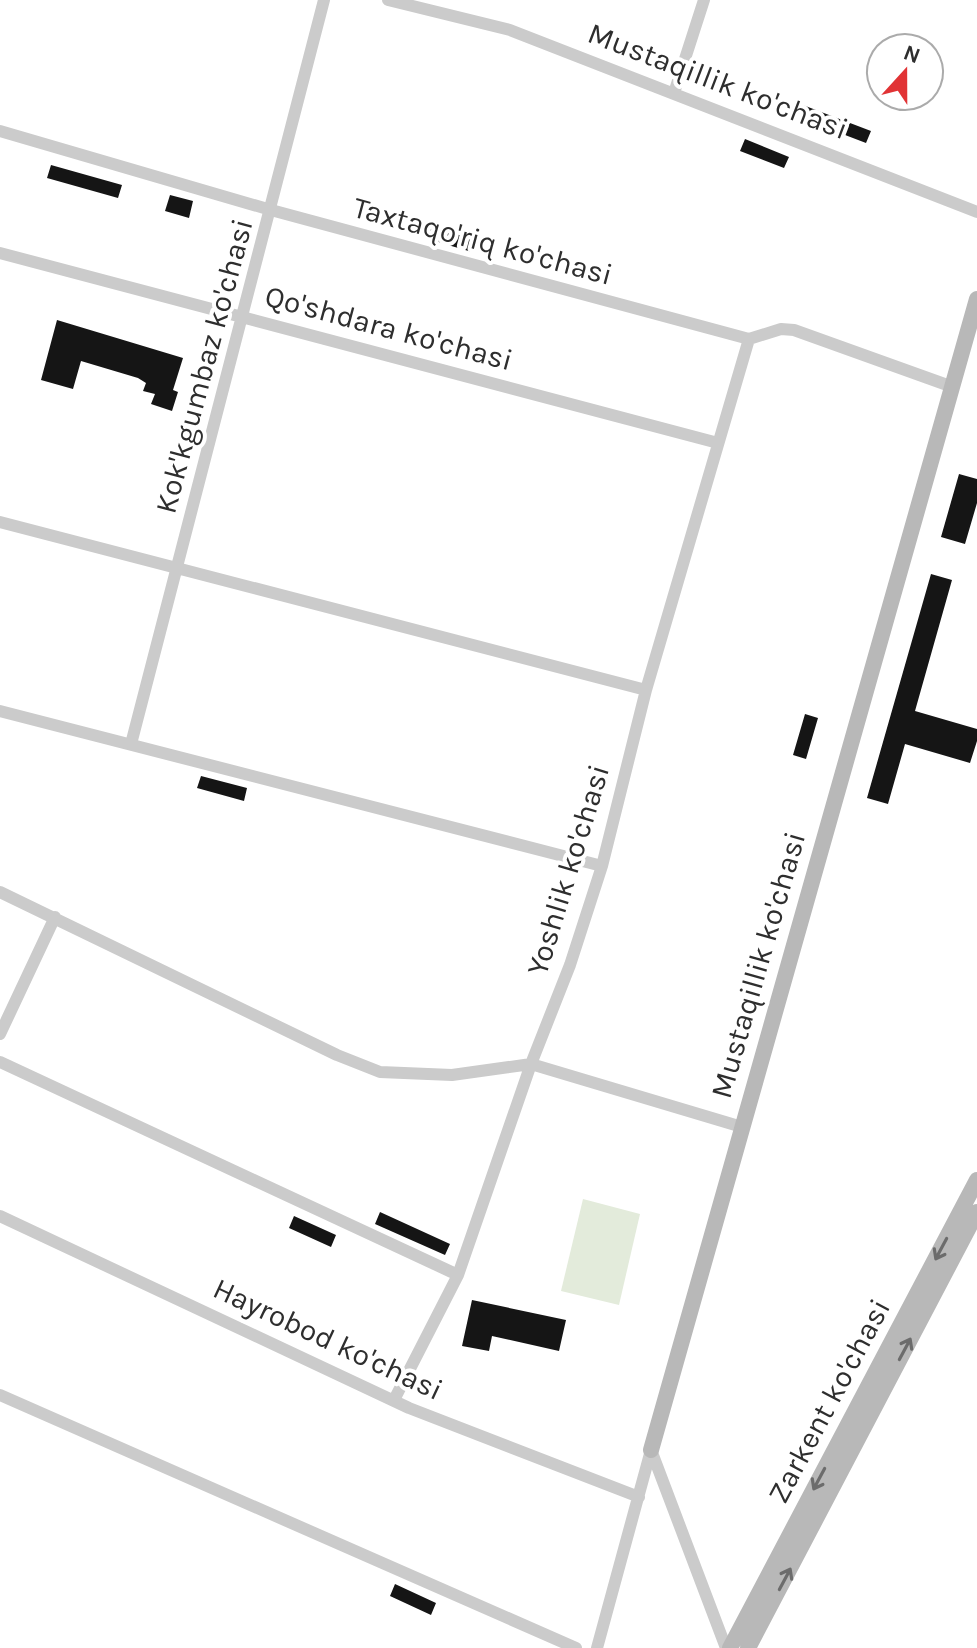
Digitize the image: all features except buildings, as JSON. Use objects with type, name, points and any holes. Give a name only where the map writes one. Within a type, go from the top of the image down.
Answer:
[{"type":"main road","name":"Mustaqillik ko'chasi","points":[[651,1450],[977,299]]},
{"type":"main road","name":"Zarkent ko'chasi","points":[[728,1648],[977,1180]]},
{"type":"main road","name":"Zarkent ko'chasi","points":[[748,1648],[977,1212]]},
{"type":"street","name":"Kok'kgumbaz ko'chasi","points":[[131,744],[324,0]]},
{"type":"street","name":"Mustaqillik ko'chasi","points":[[388,0],[510,30],[977,212]]},
{"type":"street","points":[[674,93],[704,0]]},
{"type":"street","name":"Taxtaqo'riq ko'chasi","points":[[0,131],[271,210],[749,339],[781,329],[794,330],[950,386]]},
{"type":"street","name":"Qo'shdara ko'chasi","points":[[0,253],[718,443]]},
{"type":"street","name":"Yoshlik ko'chasi","points":[[394,1400],[458,1275],[531,1064],[570,965],[602,866],[646,690],[749,339]]},
{"type":"street","points":[[0,522],[646,690]]},
{"type":"street","points":[[0,711],[602,866]]},
{"type":"street","points":[[0,892],[337,1055],[380,1072],[452,1075],[531,1064],[742,1127]]},
{"type":"street","points":[[0,1034],[55,917]]},
{"type":"street","points":[[0,1062],[458,1275]]},
{"type":"street","name":"Hayrobod ko'chasi","points":[[0,1216],[394,1400],[639,1497]]},
{"type":"street","points":[[0,1395],[576,1648]]},
{"type":"street","name":"Mustaqillik ko'chasi","points":[[597,1648],[651,1450]]},
{"type":"street","points":[[651,1450],[728,1648]]},
{"type":"green space","points":[[583,1199],[640,1214],[619,1305],[561,1291]]}]
